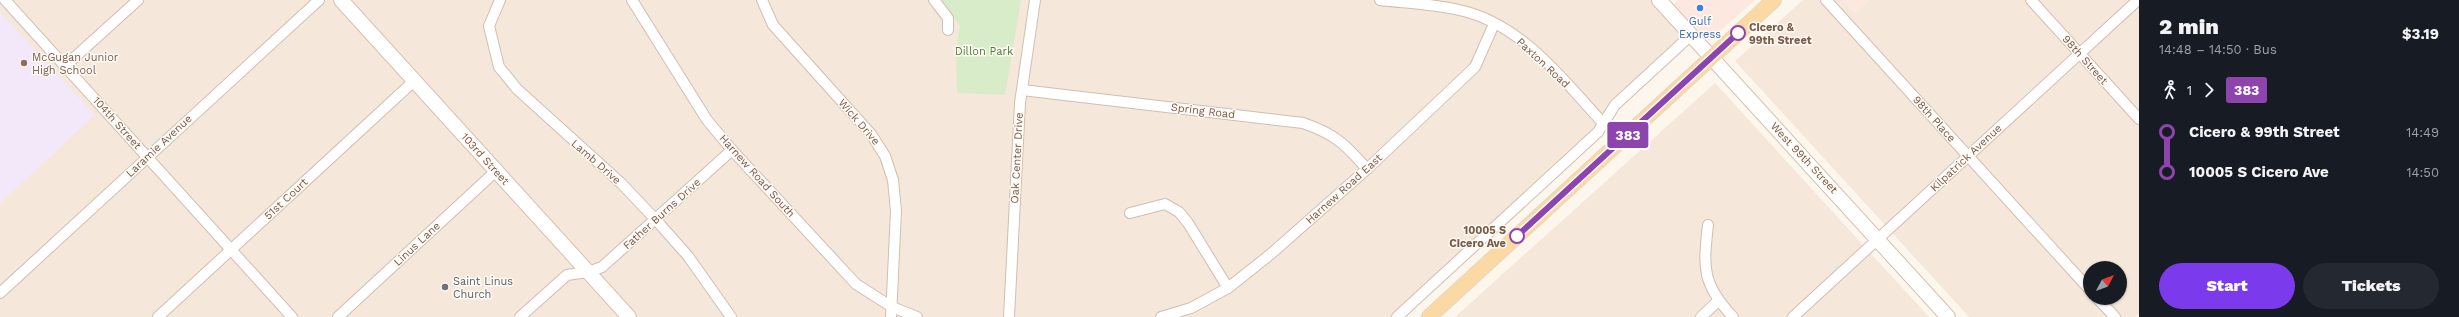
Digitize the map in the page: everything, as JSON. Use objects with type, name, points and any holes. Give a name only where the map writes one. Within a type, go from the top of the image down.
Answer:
[{"type":"main road","points":[[1430,317],[1774,0]]},
{"type":"street","name":"104th Street","points":[[5,0],[292,317]]},
{"type":"street","points":[[65,66],[138,0]]},
{"type":"street","name":"Laramie Avenue","points":[[0,293],[319,0]]},
{"type":"street","name":"103rd Street","points":[[341,0],[629,317]]},
{"type":"street","name":"Lamb Drive","points":[[500,0],[489,26],[499,67],[517,89],[622,184],[656,220],[688,256],[730,317]]},
{"type":"street","name":"Harnew Road South","points":[[632,0],[707,120],[732,150],[856,284],[891,312],[917,317]]},
{"type":"street","name":"Wick Drive","points":[[762,0],[774,25],[871,134],[885,156],[893,180],[896,196],[891,312]]},
{"type":"street","points":[[934,0],[948,18],[948,30]]},
{"type":"street","name":"Oak Center Drive","points":[[1009,317],[1017,152],[1022,90],[1035,0]]},
{"type":"street","name":"Paxton Road","points":[[1380,0],[1460,10],[1494,24],[1527,45],[1603,123]]},
{"type":"street","name":"West 99th Street","points":[[1659,0],[1948,317]]},
{"type":"street","name":"98th Place","points":[[1826,0],[2083,282]]},
{"type":"street","name":"98th Street","points":[[2031,0],[2139,119]]},
{"type":"street","name":"Kilpatrick Avenue","points":[[1793,317],[2138,0]]},
{"type":"street","name":"Harnew Road East","points":[[1161,317],[1191,308],[1228,288],[1272,253],[1367,169],[1475,67],[1494,24]]},
{"type":"street","points":[[1397,317],[1598,132],[1615,105],[1691,35]]},
{"type":"street","name":"51st Court","points":[[158,317],[414,81]]},
{"type":"street","name":"Spring Road","points":[[1022,90],[1303,122],[1328,131],[1348,147],[1367,169]]},
{"type":"street","name":"Father Burns Drive","points":[[520,317],[567,275],[588,272],[602,267],[732,150]]},
{"type":"street","name":"Linus Lane","points":[[338,317],[496,171]]},
{"type":"street","points":[[1130,214],[1165,204],[1179,212],[1228,288]]},
{"type":"street","points":[[1708,224],[1704,258],[1707,279],[1718,301],[1733,317]]},
{"type":"street","points":[[1701,317],[1718,301]]},
{"type":"street","points":[[2104,305],[2115,317]]},
{"type":"shaded area","points":[[0,0],[1659,0],[1691,35],[1603,123],[1397,317],[0,317]]},
{"type":"shaded area","points":[[1678,0],[1755,0],[1709,41],[1673,5]]},
{"type":"shaded area","points":[[1803,0],[1843,0],[1855,13],[1869,0],[2139,0],[2139,314],[2136,317],[1969,317],[1735,61]]},
{"type":"shaded area","points":[[1843,0],[1869,0],[1855,13]]},
{"type":"shaded area","name":"McGugan Junior High School","points":[[0,12],[95,115],[0,203]]},
{"type":"shaded area","points":[[1715,83],[1929,317],[1455,317]]},
{"type":"green space","name":"Dillon Park","points":[[942,0],[1021,0],[1005,95],[957,93],[956,49],[960,26]]},
{"type":"bus line","name":"383","points":[[1517,236],[1738,33]]},
{"type":"place","name":"Gulf Express","points":[[1700,8]]},
{"type":"place","name":"Cicero & 99th Street","points":[[1738,33]]},
{"type":"place","name":"McGugan Junior High School","points":[[24,63]]},
{"type":"place","name":"10005 S Cicero Ave","points":[[1517,236]]},
{"type":"place","name":"Saint Linus Church","points":[[445,287]]}]
